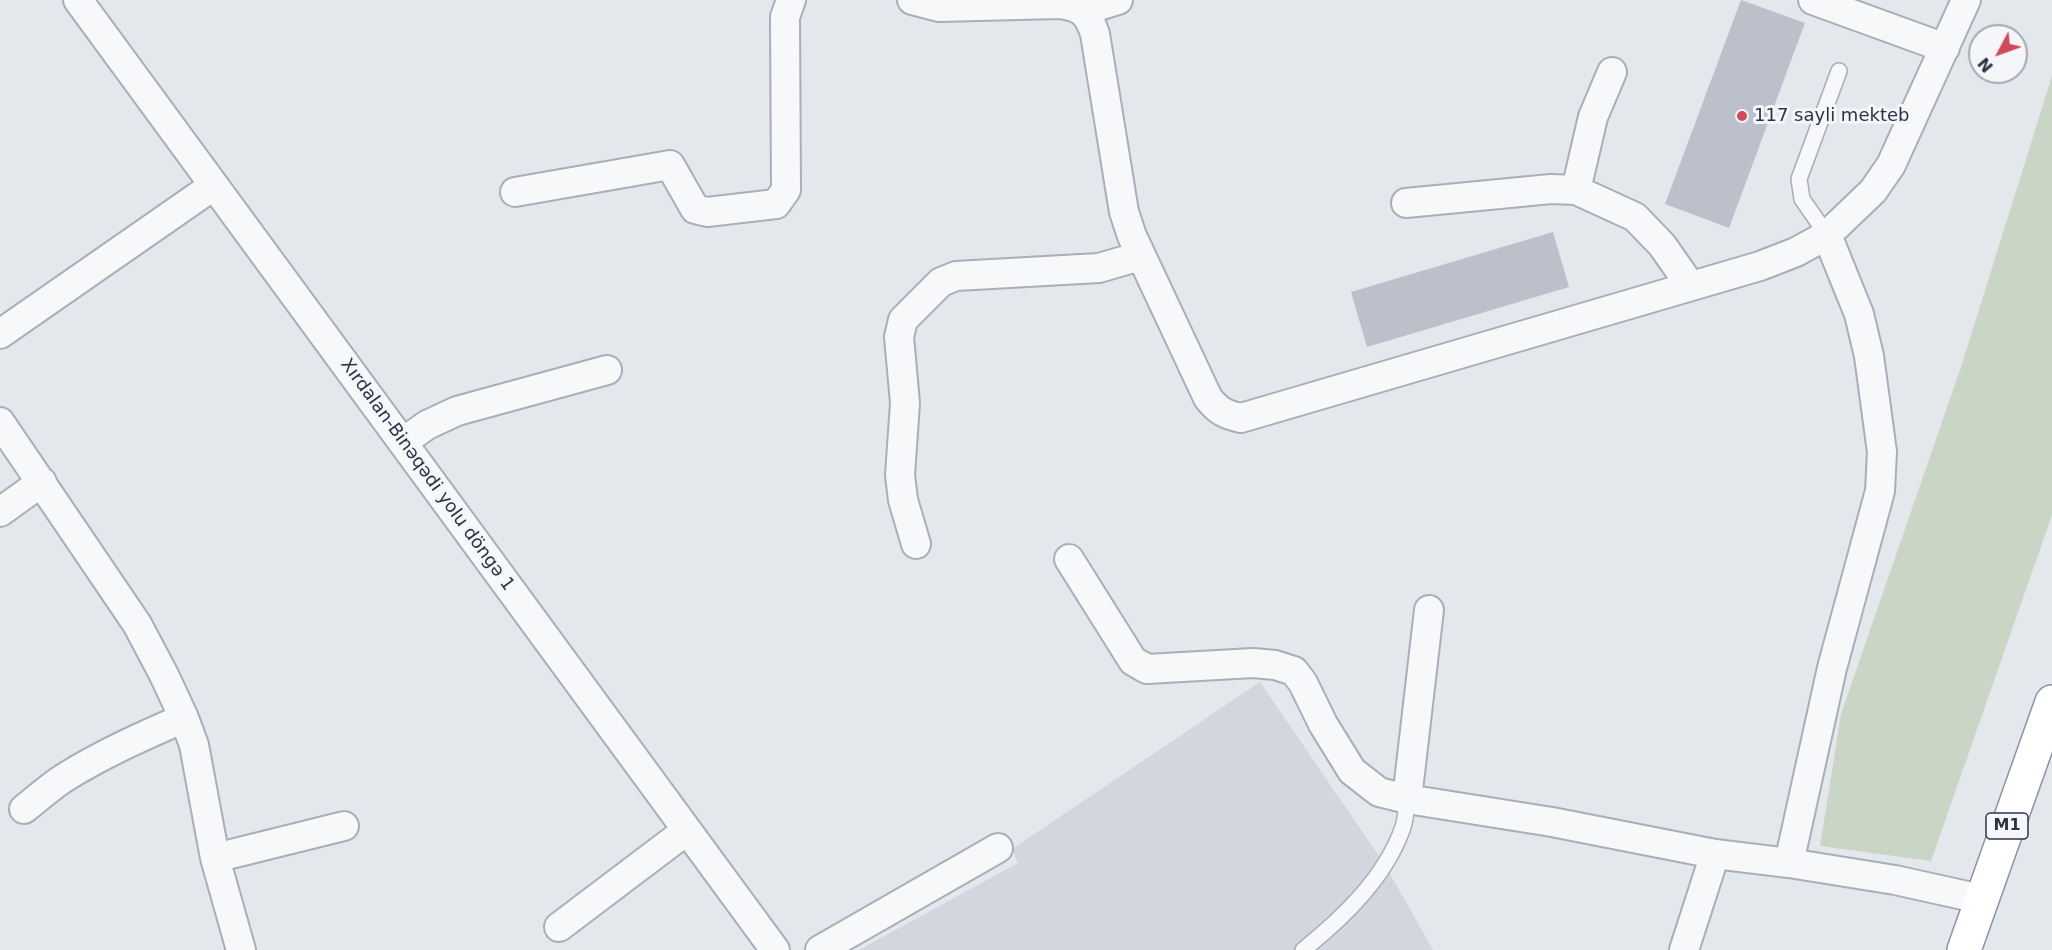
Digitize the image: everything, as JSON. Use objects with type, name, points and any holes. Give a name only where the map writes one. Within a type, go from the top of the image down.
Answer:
[{"type":"highway","name":"M1","points":[[1964,950],[2052,702]]},
{"type":"street","name":"Xırdalan-Binəqədi yolu döngə 1","points":[[78,0],[775,950]]},
{"type":"street","points":[[515,192],[670,165],[695,209],[707,212],[776,204],[786,190],[785,18],[791,0]]},
{"type":"street","points":[[912,0],[939,7],[957,3],[1059,4],[1072,5],[1083,10],[1091,21],[1095,34],[1124,212],[1140,256],[1208,399],[1215,408],[1226,415],[1241,418],[1760,266],[1796,252],[1827,235],[1873,191],[1891,165],[1966,0]]},
{"type":"street","points":[[1083,10],[1118,0]]},
{"type":"street","points":[[1813,0],[1945,48]]},
{"type":"street","points":[[1576,190],[1593,117],[1612,72]]},
{"type":"street","points":[[0,334],[213,186]]},
{"type":"street","points":[[1406,203],[1551,189],[1576,190],[1635,217],[1662,245],[1690,285]]},
{"type":"street","points":[[1789,863],[1832,668],[1880,491],[1882,452],[1869,356],[1859,314],[1827,235]]},
{"type":"street","points":[[916,544],[903,500],[900,475],[905,403],[899,337],[903,320],[941,282],[957,276],[1099,268],[1140,256]]},
{"type":"street","points":[[403,442],[427,425],[457,411],[606,370]]},
{"type":"street","points":[[0,422],[137,624],[184,718],[200,768],[216,858],[241,950]]},
{"type":"street","points":[[0,512],[42,482]]},
{"type":"street","points":[[1069,559],[1133,661],[1147,669],[1253,663],[1275,665],[1294,671],[1304,683],[1323,724],[1352,771],[1379,792],[1407,800],[1552,822],[1715,854],[1895,880],[1981,899]]},
{"type":"street","points":[[1407,800],[1429,610]]},
{"type":"street","points":[[24,809],[82,767],[122,745],[184,718]]},
{"type":"street","points":[[216,858],[344,826]]},
{"type":"street","points":[[559,927],[686,831]]},
{"type":"street","points":[[820,950],[998,848]]},
{"type":"street","points":[[1684,950],[1715,854]]},
{"type":"lane","points":[[1827,235],[1802,199],[1799,179],[1839,71]]},
{"type":"lane","points":[[1303,950],[1358,899],[1385,864],[1403,826],[1407,800]]},
{"type":"shaded area","points":[[1260,682],[1385,865],[1433,950],[859,950],[1018,863],[1012,849]]},
{"type":"green space","points":[[2052,76],[2052,515],[1931,861],[1820,846],[1841,714],[1961,367]]},
{"type":"building","points":[[1741,0],[1805,23],[1729,228],[1665,204]]},
{"type":"building","points":[[1553,232],[1569,287],[1367,347],[1351,292]]},
{"type":"place","name":"117 sayli mekteb","points":[[1742,116]]}]
